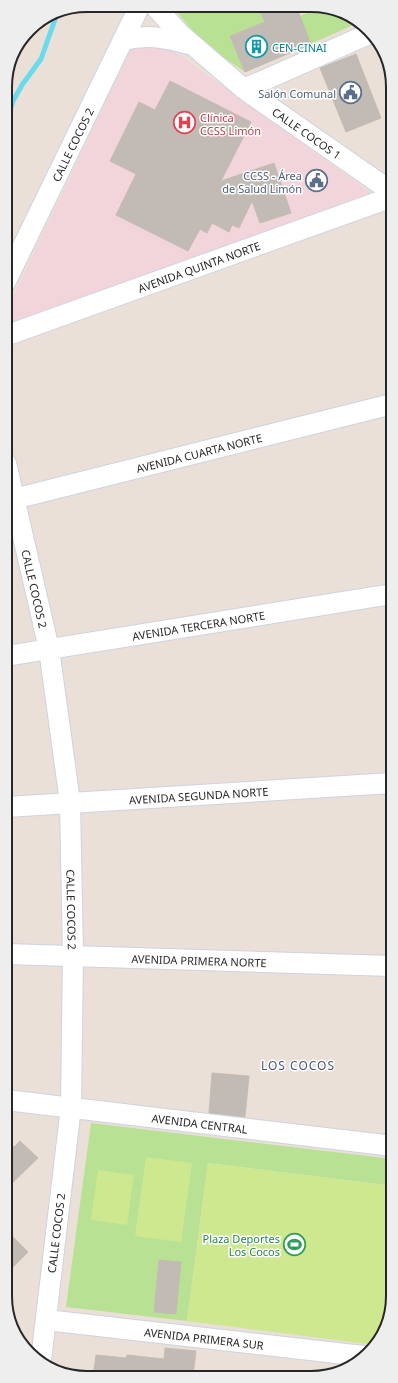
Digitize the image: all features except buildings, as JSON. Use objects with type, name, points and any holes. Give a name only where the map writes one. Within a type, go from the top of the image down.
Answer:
[{"type":"street","name":"CALLE COCOS 2","points":[[12,270],[137,12]]},
{"type":"street","name":"CALLE COCOS 1","points":[[160,12],[191,44],[244,89],[386,188]]},
{"type":"street","points":[[244,89],[365,35]]},
{"type":"street","points":[[123,40],[138,36],[160,37],[191,44]]},
{"type":"street","name":"AVENIDA QUINTA NORTE","points":[[12,333],[386,199]]},
{"type":"street","name":"AVENIDA CUARTA NORTE","points":[[12,499],[386,406]]},
{"type":"street","name":"CALLE COCOS 2","points":[[12,508],[49,649],[70,802],[73,956],[71,1107],[41,1356]]},
{"type":"street","name":"AVENIDA TERCERA NORTE","points":[[12,655],[386,595]]},
{"type":"street","name":"AVENIDA SEGUNDA NORTE","points":[[12,807],[386,783]]},
{"type":"street","name":"AVENIDA PRIMERA NORTE","points":[[12,954],[386,966]]},
{"type":"street","name":"AVENIDA CENTRAL","points":[[12,1101],[386,1145]]},
{"type":"street","name":"AVENIDA PRIMERA SUR","points":[[46,1320],[358,1355]]},
{"type":"shaded area","name":"Clínica CCSS Limón","points":[[146,43],[167,46],[374,195],[12,322],[12,299],[130,51]]},
{"type":"green space","points":[[177,12],[266,12],[274,18],[230,36],[245,72],[205,43]]},
{"type":"green space","points":[[310,12],[326,13],[354,25],[281,57],[270,28]]},
{"type":"green space","points":[[91,1123],[386,1158],[386,1185],[208,1163],[187,1321],[66,1307]]},
{"type":"green space","points":[[146,1157],[192,1163],[181,1242],[135,1236]]},
{"type":"green space","name":"Plaza Deportes Los Cocos","points":[[208,1163],[386,1185],[385,1311],[376,1334],[369,1344],[187,1321]]},
{"type":"green space","points":[[98,1170],[134,1175],[127,1225],[91,1220]]},
{"type":"waterway","points":[[12,104],[22,85],[41,59],[55,20]]},
{"type":"place","name":"CEN-CINAI","points":[[256,47]]},
{"type":"place","name":"Salón Comunal","points":[[351,93]]},
{"type":"place","name":"Clínica CCSS Limón","points":[[185,123]]},
{"type":"place","name":"CCSS - Área de Salud Limón","points":[[317,181]]},
{"type":"place","name":"Plaza Deportes Los Cocos","points":[[295,1244]]},
{"type":"district","name":"LOS COCOS","points":[[298,1065]]}]
